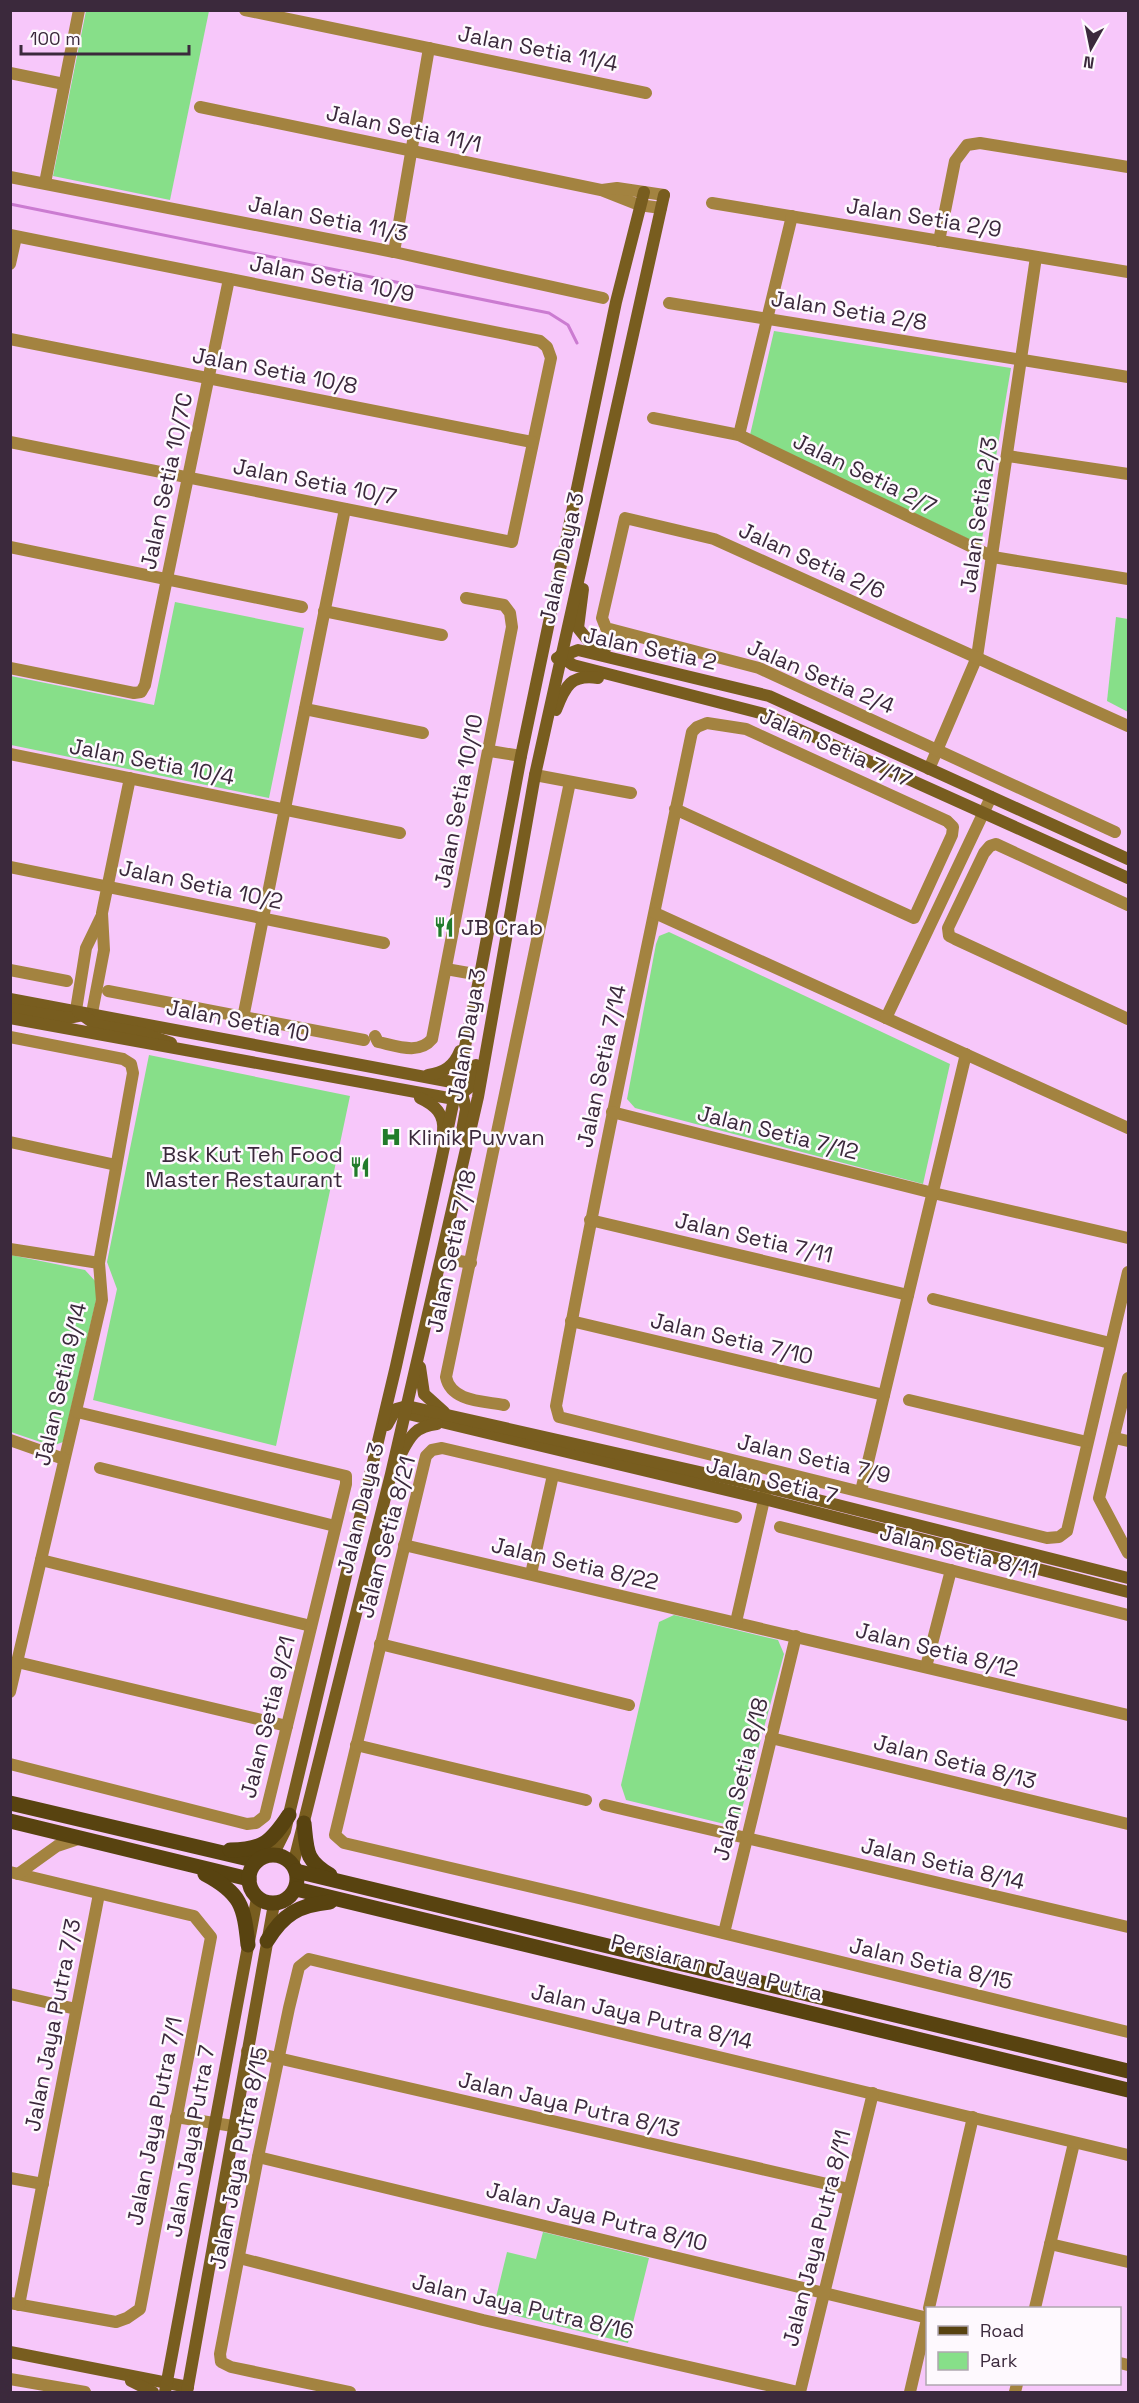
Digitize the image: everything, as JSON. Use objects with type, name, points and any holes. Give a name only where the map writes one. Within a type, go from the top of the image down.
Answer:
[{"type":"main road","points":[[10,1803],[257,1862],[273,1855],[284,1858],[295,1868],[296,1889],[285,1901],[274,1904],[257,1898],[250,1889],[249,1879],[257,1862]]},
{"type":"main road","points":[[209,1850],[248,1850],[260,1846],[275,1836],[289,1815]]},
{"type":"main road","points":[[10,1821],[249,1879]]},
{"type":"main road","points":[[304,1823],[307,1852],[311,1862],[342,1882]]},
{"type":"main road","points":[[187,1864],[225,1884],[237,1897],[245,1914],[248,1945]]},
{"type":"main road","name":"Persiaran Jaya Putra","points":[[295,1868],[342,1882],[1128,2072]]},
{"type":"main road","name":"Persiaran Jaya Putra","points":[[296,1889],[1128,2090]]},
{"type":"main road","points":[[267,1941],[280,1921],[292,1911],[308,1905],[342,1900]]},
{"type":"street","points":[[45,183],[79,10]]},
{"type":"street","name":"Jalan Setia 11/4","points":[[245,10],[646,93]]},
{"type":"street","points":[[394,252],[429,48]]},
{"type":"street","points":[[10,73],[64,84]]},
{"type":"street","name":"Jalan Setia 11/1","points":[[200,107],[601,190],[639,205],[662,202]]},
{"type":"street","points":[[939,241],[955,161],[967,146],[980,143],[1128,167]]},
{"type":"street","name":"Jalan Setia 11/3","points":[[10,177],[394,252],[603,298]]},
{"type":"street","name":"Jalan Setia 11/1","points":[[601,190],[617,188],[644,192],[662,202]]},
{"type":"street","name":"Jalan Daya 3","points":[[273,1855],[283,1839],[289,1815],[374,1450],[396,1366],[458,1092],[467,1033],[521,756],[616,302],[644,192]]},
{"type":"street","name":"Jalan Daya 3","points":[[295,1868],[304,1823],[391,1474],[402,1409],[420,1350],[478,1097],[492,1009],[536,775],[548,729],[560,656],[590,531],[662,202]]},
{"type":"street","name":"Jalan Setia 2/9","points":[[712,203],[1128,272]]},
{"type":"street","points":[[740,435],[792,216]]},
{"type":"street","points":[[10,264],[13,236]]},
{"type":"street","name":"Jalan Setia 10/9","points":[[13,236],[540,341],[547,347],[551,358],[532,442]]},
{"type":"street","name":"Jalan Setia 2/3","points":[[929,769],[977,657],[1036,257]]},
{"type":"street","name":"Jalan Setia 10/7C","points":[[10,668],[134,693],[141,692],[145,684],[229,279]]},
{"type":"street","name":"Jalan Setia 2/8","points":[[669,303],[1128,377]]},
{"type":"street","name":"Jalan Setia 10/8","points":[[10,339],[532,442]]},
{"type":"street","name":"Jalan Setia 2/7","points":[[653,418],[740,435],[993,557],[1128,579]]},
{"type":"street","name":"Jalan Setia 10/7","points":[[10,442],[512,542],[532,442]]},
{"type":"street","points":[[1008,456],[1128,474]]},
{"type":"street","points":[[108,991],[243,1017],[345,509]]},
{"type":"street","name":"Jalan Setia 2/6","points":[[625,518],[714,539],[1128,726]]},
{"type":"street","name":"Jalan Setia 2/4","points":[[625,518],[602,618],[606,628],[759,668],[1115,832]]},
{"type":"street","points":[[490,751],[521,756],[527,746],[542,677],[547,665],[560,656],[554,631],[569,548],[569,526]]},
{"type":"street","points":[[590,531],[578,628],[582,636],[591,644],[677,672]]},
{"type":"street","points":[[10,547],[302,607]]},
{"type":"street","name":"Jalan Setia 10/10","points":[[243,1017],[369,1038],[378,1042],[417,1049],[426,1046],[432,1039],[490,751],[512,627],[510,613],[504,605],[466,598]]},
{"type":"street","points":[[324,611],[442,635]]},
{"type":"street","name":"Jalan Setia 2","points":[[560,656],[578,650],[769,696],[1128,859]]},
{"type":"street","name":"Jalan Setia 2","points":[[560,656],[573,665],[764,714],[1127,873]]},
{"type":"street","points":[[548,729],[561,697],[571,681],[582,676],[673,689]]},
{"type":"street","points":[[305,710],[418,734],[423,733]]},
{"type":"street","name":"Jalan Setia 7/17","points":[[675,808],[914,918],[952,835],[952,827],[947,821],[746,729],[707,723],[697,727]]},
{"type":"street","name":"Jalan Setia 7/14","points":[[559,1417],[556,1406],[590,1220],[675,808],[692,732],[697,727]]},
{"type":"street","name":"Jalan Setia 10/4","points":[[10,754],[400,833]]},
{"type":"street","points":[[536,775],[631,793]]},
{"type":"street","points":[[83,1013],[86,948],[102,914],[130,778]]},
{"type":"street","name":"Jalan Setia 7/18","points":[[504,1405],[461,1396],[447,1384],[447,1370],[570,782]]},
{"type":"street","points":[[886,1018],[991,796]]},
{"type":"street","points":[[1128,905],[996,844],[990,846],[984,853],[948,928],[949,936],[1128,1019]]},
{"type":"street","name":"Jalan Setia 10/2","points":[[10,867],[384,943]]},
{"type":"street","points":[[83,1013],[104,950],[102,914]]},
{"type":"street","points":[[654,914],[1128,1128]]},
{"type":"street","points":[[446,969],[480,975]]},
{"type":"street","points":[[10,970],[67,981]]},
{"type":"street","name":"Jalan Setia 10","points":[[10,999],[406,1074],[458,1092]]},
{"type":"street","points":[[10,1009],[68,1018],[83,1013]]},
{"type":"street","points":[[458,1178],[466,1109],[458,1092],[470,1087],[484,1028],[492,1009]]},
{"type":"street","points":[[83,1013],[96,1024],[161,1039],[176,1045],[181,1051]]},
{"type":"street","name":"Jalan Setia 10","points":[[10,1018],[403,1090],[458,1092]]},
{"type":"street","points":[[406,1074],[430,1075],[441,1072],[455,1063],[467,1033]]},
{"type":"street","name":"Jalan Setia 9/14","points":[[10,1037],[123,1059],[132,1064],[133,1073],[99,1263],[102,1300],[10,1692]]},
{"type":"street","points":[[861,1491],[966,1054]]},
{"type":"street","points":[[403,1090],[432,1103],[441,1115],[444,1126],[440,1166]]},
{"type":"street","name":"Jalan Setia 7/12","points":[[612,1112],[933,1193],[1128,1238]]},
{"type":"street","points":[[10,1142],[116,1165]]},
{"type":"street","name":"Jalan Setia 7/11","points":[[590,1220],[908,1295]]},
{"type":"street","points":[[10,1249],[99,1263]]},
{"type":"street","points":[[442,1258],[471,1263]]},
{"type":"street","points":[[909,1400],[1087,1442],[1128,1272]]},
{"type":"street","points":[[933,1299],[1110,1343]]},
{"type":"street","name":"Jalan Setia 7/10","points":[[571,1321],[884,1395]]},
{"type":"street","points":[[391,1474],[415,1431],[447,1419],[424,1394],[421,1385],[420,1350]]},
{"type":"street","points":[[374,1450],[402,1409],[393,1399],[398,1377],[396,1366]]},
{"type":"street","points":[[1128,1378],[1099,1498],[1128,1553]]},
{"type":"street","name":"Jalan Setia 7","points":[[402,1409],[1128,1578]]},
{"type":"street","name":"Jalan Setia 9/21","points":[[10,1764],[247,1824],[256,1823],[265,1816],[346,1476],[76,1412]]},
{"type":"street","name":"Jalan Setia 7/9","points":[[559,1417],[579,1424],[1047,1538],[1059,1536],[1066,1531],[1087,1442]]},
{"type":"street","points":[[1115,1438],[1128,1441]]},
{"type":"street","points":[[10,1440],[64,1459]]},
{"type":"street","name":"Jalan Setia 8/21","points":[[335,1835],[426,1456],[432,1450],[442,1448],[736,1517]]},
{"type":"street","points":[[100,1468],[335,1527]]},
{"type":"street","points":[[531,1574],[554,1475]]},
{"type":"street","points":[[736,1622],[765,1493]]},
{"type":"street","name":"Jalan Setia 7","points":[[765,1493],[1128,1592]]},
{"type":"street","name":"Jalan Setia 8/11","points":[[780,1527],[1128,1615]]},
{"type":"street","name":"Jalan Setia 8/22","points":[[404,1545],[736,1622]]},
{"type":"street","points":[[41,1560],[311,1626]]},
{"type":"street","points":[[926,1667],[951,1570]]},
{"type":"street","name":"Jalan Setia 8/12","points":[[736,1622],[1128,1716]]},
{"type":"street","name":"Jalan Setia 8/18","points":[[724,1933],[796,1636]]},
{"type":"street","points":[[381,1644],[630,1705]]},
{"type":"street","points":[[17,1662],[287,1726]]},
{"type":"street","name":"Jalan Setia 8/13","points":[[771,1738],[1128,1824]]},
{"type":"street","points":[[356,1745],[586,1800]]},
{"type":"street","name":"Jalan Setia 8/14","points":[[605,1805],[1128,1928]]},
{"type":"street","name":"Jalan Setia 8/15","points":[[335,1835],[344,1843],[1128,2032]]},
{"type":"street","points":[[14,1873],[57,1846],[81,1838]]},
{"type":"street","points":[[14,1873],[99,1894]]},
{"type":"street","name":"Jalan Jaya Putra 7/1","points":[[15,2304],[116,2322],[140,2309],[211,1937],[194,1916],[99,1894]]},
{"type":"street","name":"Jalan Jaya Putra 7/3","points":[[15,2304],[43,2184],[99,1894]]},
{"type":"street","name":"Jalan Jaya Putra 7","points":[[166,2388],[257,1898]]},
{"type":"street","name":"Jalan Jaya Putra 7","points":[[187,2390],[274,1904]]},
{"type":"street","name":"Jalan Jaya Putra 8/14","points":[[301,1963],[309,1959],[873,2092],[1128,2155]]},
{"type":"street","name":"Jalan Jaya Putra 8/15","points":[[301,1963],[258,2157],[220,2354],[221,2362],[350,2392]]},
{"type":"street","points":[[10,1994],[76,2009]]},
{"type":"street","points":[[247,2051],[280,2059]]},
{"type":"street","name":"Jalan Jaya Putra 8/13","points":[[280,2059],[849,2189]]},
{"type":"street","name":"Jalan Jaya Putra 8/11","points":[[799,2392],[873,2092]]},
{"type":"street","points":[[930,2307],[973,2117]]},
{"type":"street","points":[[176,2121],[232,2130]]},
{"type":"street","points":[[1035,2307],[1074,2143]]},
{"type":"street","name":"Jalan Jaya Putra 8/10","points":[[258,2157],[824,2293],[926,2315]]},
{"type":"street","points":[[10,2178],[43,2184]]},
{"type":"street","points":[[1050,2244],[1128,2262]]},
{"type":"street","name":"Jalan Jaya Putra 8/16","points":[[239,2258],[483,2320],[799,2392]]},
{"type":"street","points":[[910,2392],[926,2324]]},
{"type":"street","points":[[10,2352],[106,2371],[166,2388],[187,2390]]},
{"type":"street","points":[[106,2371],[153,2392]]},
{"type":"street","points":[[10,2379],[86,2392]]},
{"type":"green space","points":[[86,11],[209,11],[170,200],[53,176]]},
{"type":"green space","points":[[774,331],[1011,368],[981,545],[750,435]]},
{"type":"green space","points":[[175,602],[304,628],[269,798],[11,745],[11,676],[154,705]]},
{"type":"green space","points":[[1116,617],[1128,619],[1128,712],[1107,701]]},
{"type":"green space","points":[[669,932],[950,1064],[923,1184],[635,1108],[627,1099],[656,944],[659,936]]},
{"type":"green space","points":[[149,1055],[350,1096],[276,1446],[93,1400],[117,1289],[107,1262]]},
{"type":"green space","points":[[11,1255],[85,1270],[96,1282],[98,1292],[63,1442],[52,1446],[11,1432]]},
{"type":"green space","points":[[674,1615],[778,1640],[784,1654],[737,1827],[626,1800],[621,1785],[659,1622]]},
{"type":"green space","points":[[543,2232],[649,2258],[628,2343],[493,2310],[507,2252],[536,2259]]},
{"type":"waterway","points":[[10,204],[549,313],[568,325],[577,343]]},
{"type":"place","name":"JB Crab","points":[[444,927]]},
{"type":"place","name":"Klinik Puvvan","points":[[391,1137]]},
{"type":"place","name":"Bsk Kut Teh Food Master Restaurant","points":[[360,1167]]}]
